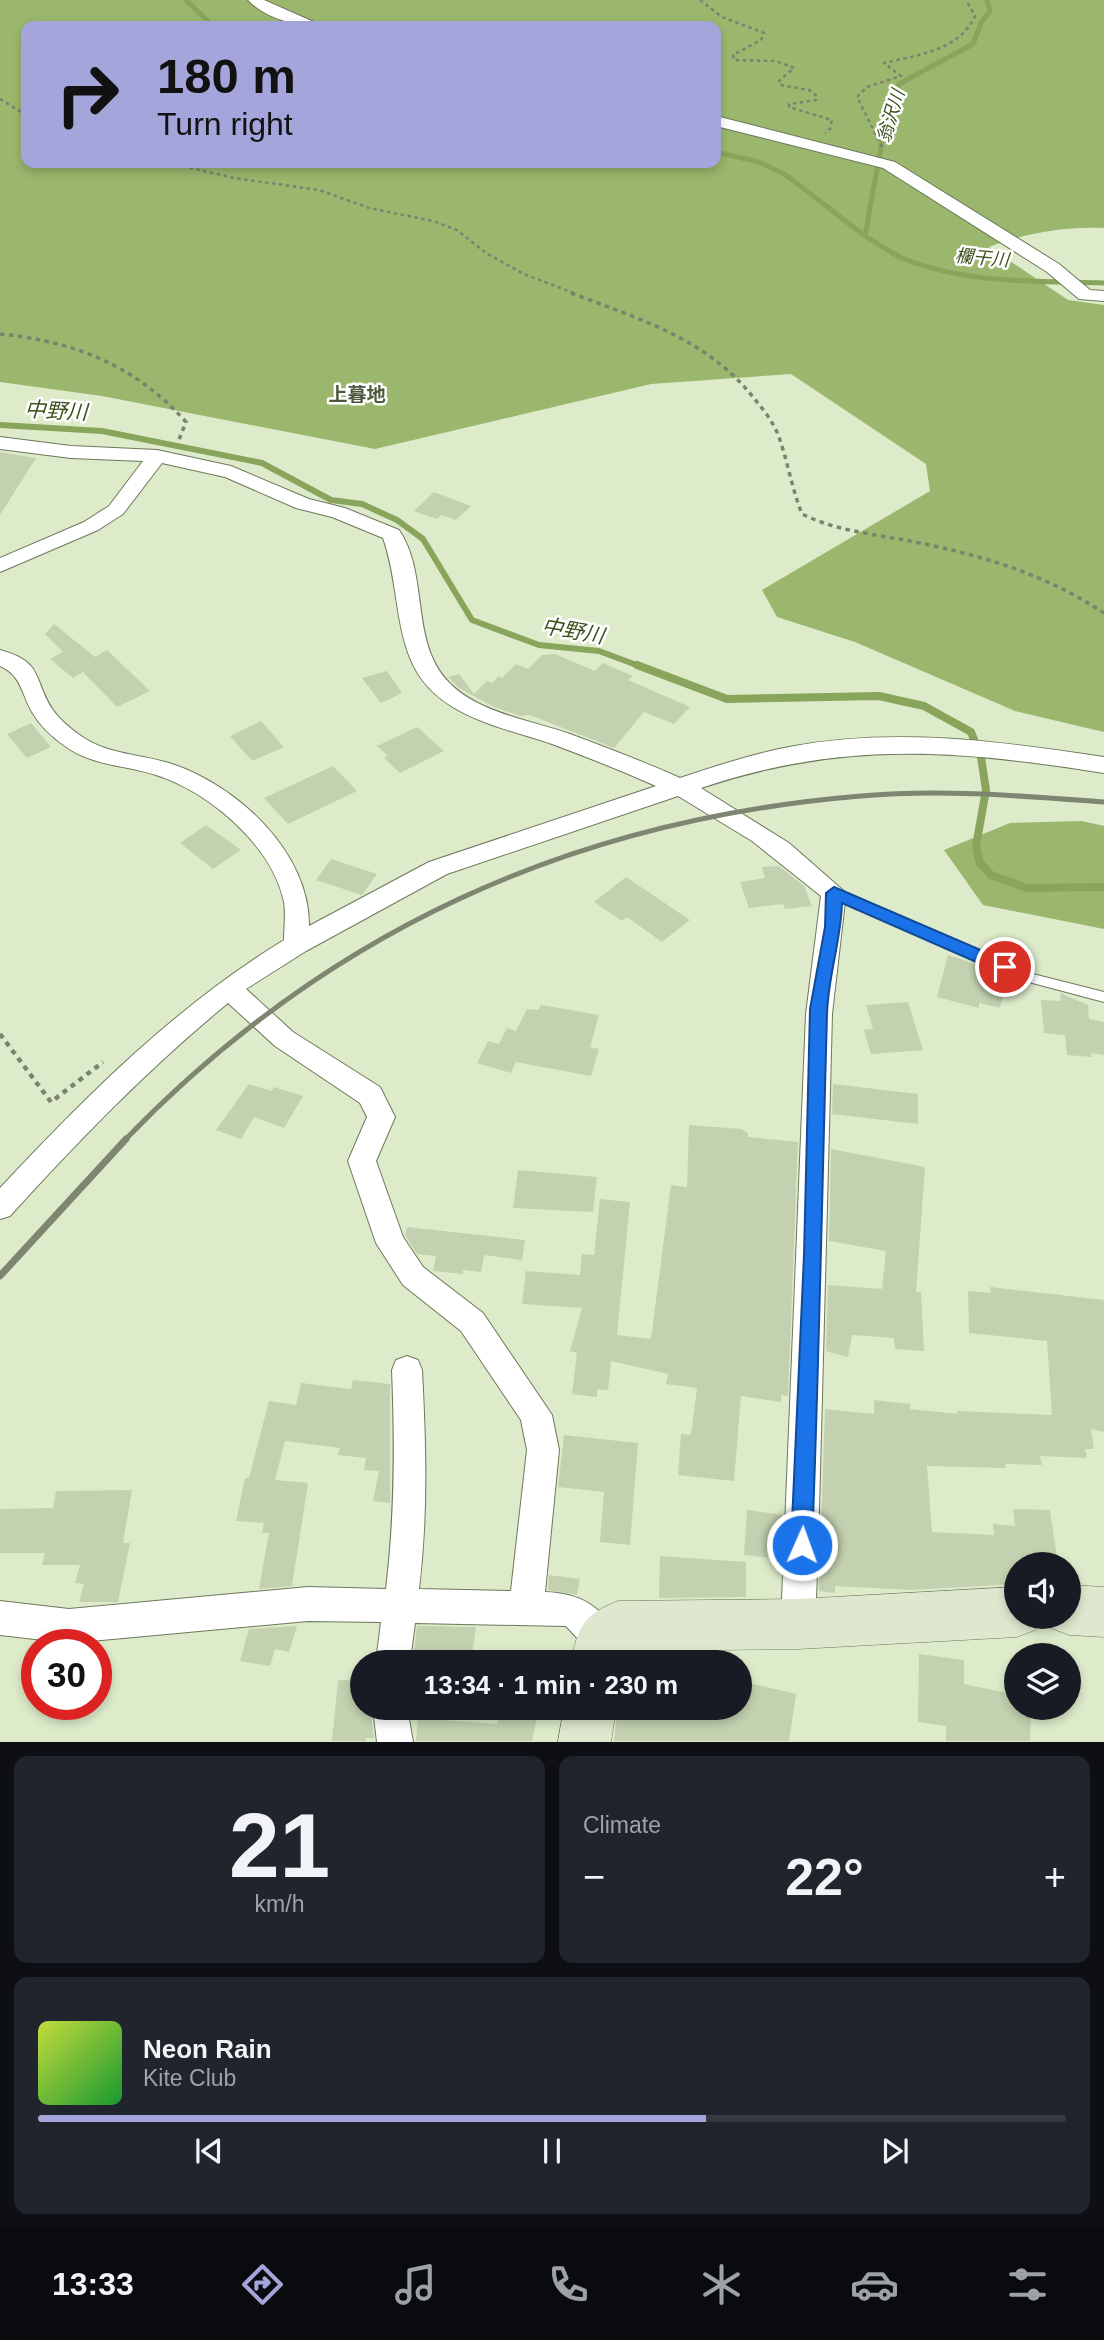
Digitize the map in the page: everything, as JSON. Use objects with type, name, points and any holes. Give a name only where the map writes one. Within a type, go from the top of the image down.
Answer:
[{"type":"street","points":[[255,0],[270,10],[302,21]]},
{"type":"street","points":[[721,122],[889,165],[1053,268],[1073,288],[1085,295],[1104,296]]},
{"type":"street","points":[[0,443],[71,452],[157,456],[231,472],[303,504],[338,512],[392,534],[428,672],[450,696],[501,721],[561,739],[682,788],[808,870],[834,893],[833,927],[819,1009],[814,1255],[798,1624]]},
{"type":"street","points":[[0,566],[91,526],[116,510],[157,456]]},
{"type":"street","points":[[0,657],[30,676],[43,712],[72,741],[99,754],[166,770],[189,780],[239,815],[279,860],[296,901],[296,944]]},
{"type":"street","points":[[0,1207],[95,1105],[171,1035],[229,989],[296,944],[438,868],[518,839],[774,757],[855,745],[932,743],[1011,750],[1104,765]]},
{"type":"street","points":[[229,989],[284,1039],[370,1095],[381,1117],[362,1161],[369,1188],[391,1243],[413,1276],[472,1322],[536,1415],[543,1450],[526,1610]]},
{"type":"street","points":[[395,1650],[412,1474],[407,1370]]},
{"type":"street","points":[[0,1618],[69,1626],[308,1604],[566,1609],[578,1613],[598,1650]]},
{"type":"street","points":[[1081,1611],[1104,1612]]},
{"type":"street","points":[[600,1650],[618,1626],[798,1624],[1004,1613]]},
{"type":"street","points":[[392,1720],[395,1741]]},
{"type":"street","points":[[584,1741],[588,1720]]},
{"type":"lane","points":[[834,893],[1030,978],[1104,997]]},
{"type":"path","points":[[700,0],[722,17],[764,33],[761,40],[733,55],[734,60],[776,61],[794,68],[779,81],[780,85],[809,90],[817,96],[816,100],[789,104],[789,107],[832,120],[830,129]]},
{"type":"path","points":[[889,165],[857,97],[867,87],[901,76],[884,63],[957,41],[972,27],[975,16],[966,0]]},
{"type":"path","points":[[0,99],[21,112]]},
{"type":"path","points":[[191,168],[234,178],[319,190],[369,208],[433,221],[457,230],[486,253],[524,274],[664,329],[705,351],[733,372],[765,412],[779,436],[790,485],[802,514],[829,527],[983,556],[1043,575],[1104,613]]},
{"type":"path","points":[[0,334],[35,336],[95,355],[136,374],[170,402],[186,422],[176,443],[157,456]]},
{"type":"path","points":[[0,1034],[51,1102],[114,1054]]},
{"type":"green space","points":[[0,0],[1104,0],[1104,228],[1045,232],[989,247],[1068,300],[1104,305],[1104,732],[1015,711],[855,642],[777,617],[762,590],[930,491],[926,464],[791,374],[651,384],[375,449],[102,396],[0,382]]},
{"type":"green space","points":[[1082,821],[1104,826],[1104,929],[983,905],[944,850],[1010,823]]},
{"type":"building","points":[[0,452],[36,458],[0,515]]},
{"type":"building","points":[[434,492],[471,506],[456,520],[441,515],[437,519],[414,511]]},
{"type":"building","points":[[54,624],[95,657],[107,650],[150,691],[117,707],[83,672],[73,678],[50,659],[63,652],[45,634]]},
{"type":"building","points":[[555,654],[595,671],[603,663],[633,676],[628,680],[690,707],[674,724],[644,712],[614,748],[530,715],[520,716],[494,707],[459,688],[448,677],[459,674],[474,694],[487,681],[492,683],[499,676],[502,678],[516,664],[528,669],[542,655]]},
{"type":"building","points":[[387,671],[402,693],[381,703],[362,678]]},
{"type":"building","points":[[261,721],[284,747],[252,761],[230,736]]},
{"type":"building","points":[[31,723],[51,747],[27,758],[7,734]]},
{"type":"building","points":[[417,727],[444,751],[400,773],[384,758],[388,756],[377,746]]},
{"type":"building","points":[[333,766],[357,791],[288,824],[264,798]]},
{"type":"building","points":[[206,825],[241,850],[213,869],[180,843]]},
{"type":"building","points":[[331,859],[377,874],[362,895],[316,880]]},
{"type":"building","points":[[779,866],[804,886],[812,906],[785,909],[783,904],[749,908],[740,882],[765,878],[762,867]]},
{"type":"building","points":[[626,877],[690,920],[662,942],[627,917],[622,921],[594,902]]},
{"type":"building","points":[[948,955],[992,969],[990,978],[1006,982],[1000,1008],[979,1003],[979,1008],[937,997]]},
{"type":"building","points":[[1060,993],[1088,1005],[1089,1019],[1104,1022],[1104,1055],[1067,1055],[1065,1035],[1044,1033],[1041,1000],[1061,1001]]},
{"type":"building","points":[[908,1002],[923,1050],[871,1054],[864,1030],[873,1029],[866,1005]]},
{"type":"building","points":[[541,1005],[599,1015],[590,1047],[599,1049],[591,1076],[516,1062],[511,1073],[477,1063],[488,1041],[499,1044],[507,1028],[516,1031],[527,1009],[538,1010]]},
{"type":"building","points":[[249,1084],[271,1091],[274,1087],[303,1096],[284,1128],[254,1117],[241,1139],[216,1130]]},
{"type":"building","points":[[833,1084],[918,1094],[918,1124],[832,1114]]},
{"type":"building","points":[[689,1125],[741,1129],[748,1133],[748,1137],[798,1142],[788,1396],[781,1395],[781,1402],[741,1396],[734,1481],[678,1475],[681,1434],[691,1435],[697,1388],[666,1384],[668,1374],[611,1361],[608,1390],[597,1389],[597,1397],[572,1394],[577,1353],[570,1351],[582,1308],[522,1304],[526,1271],[580,1275],[582,1254],[594,1255],[600,1199],[630,1202],[617,1335],[651,1339],[671,1185],[687,1187]]},
{"type":"building","points":[[831,1149],[925,1167],[916,1292],[921,1292],[924,1351],[895,1349],[894,1338],[852,1335],[848,1357],[826,1351],[828,1285],[882,1289],[886,1251],[829,1241]]},
{"type":"building","points":[[518,1170],[597,1177],[593,1212],[513,1208]]},
{"type":"building","points":[[407,1227],[525,1240],[522,1260],[484,1255],[481,1272],[463,1270],[463,1274],[433,1271],[436,1256],[417,1254],[405,1235]]},
{"type":"building","points":[[990,1287],[1104,1300],[1104,1432],[1091,1429],[1094,1449],[1085,1449],[1087,1458],[1040,1456],[1042,1465],[1005,1464],[1006,1468],[927,1466],[932,1532],[994,1535],[993,1524],[1015,1526],[1013,1509],[1050,1510],[1056,1552],[1004,1552],[1004,1585],[911,1590],[835,1586],[835,1593],[819,1591],[825,1409],[874,1414],[874,1400],[910,1404],[910,1409],[958,1414],[957,1411],[1052,1415],[1047,1341],[969,1333],[968,1291],[991,1293]]},
{"type":"building","points":[[353,1380],[390,1384],[390,1503],[373,1501],[379,1471],[364,1470],[366,1458],[338,1455],[340,1448],[285,1441],[275,1480],[308,1483],[292,1586],[259,1589],[269,1533],[262,1533],[264,1523],[236,1521],[245,1478],[249,1478],[269,1401],[296,1405],[301,1383],[351,1389]]},
{"type":"building","points":[[564,1435],[638,1443],[630,1545],[600,1542],[604,1492],[558,1487]]},
{"type":"building","points":[[132,1490],[123,1543],[130,1543],[118,1602],[79,1602],[84,1584],[75,1583],[80,1565],[42,1565],[45,1553],[0,1553],[0,1509],[53,1508],[56,1491]]},
{"type":"building","points":[[747,1510],[783,1515],[781,1559],[744,1555]]},
{"type":"building","points":[[660,1556],[746,1562],[746,1597],[659,1598]]},
{"type":"building","points":[[549,1575],[580,1579],[577,1595],[548,1590]]},
{"type":"building","points":[[297,1626],[289,1652],[275,1649],[270,1666],[240,1661],[249,1629]]},
{"type":"building","points":[[417,1626],[476,1627],[473,1650],[414,1650]]},
{"type":"building","points":[[919,1654],[964,1660],[964,1684],[1004,1692],[1004,1720],[1031,1720],[1030,1741],[946,1741],[946,1726],[918,1722]]},
{"type":"building","points":[[338,1680],[350,1680],[350,1720],[372,1720],[374,1738],[366,1738],[366,1741],[332,1741]]},
{"type":"building","points":[[752,1684],[796,1694],[789,1741],[614,1741],[617,1720],[752,1720]]},
{"type":"building","points":[[418,1720],[497,1724],[498,1720],[536,1720],[532,1741],[416,1741]]},
{"type":"waterway","name":"欄干川","points":[[186,0],[208,21]]},
{"type":"waterway","name":"翁沢川","points":[[865,236],[884,131],[899,84],[973,44],[981,23],[990,11],[987,0]]},
{"type":"waterway","name":"欄干川","points":[[721,153],[759,162],[786,175],[865,236]]},
{"type":"waterway","name":"欄干川","points":[[865,236],[902,258],[951,273],[1002,280],[1104,283]]},
{"type":"waterway","name":"中野川","points":[[0,425],[102,431],[262,463],[331,500],[362,504],[397,520],[423,539],[472,620],[539,645],[599,651],[642,667]]},
{"type":"waterway","name":"中野川","points":[[637,665],[727,699],[879,696],[924,706],[971,732],[981,757],[986,790],[976,846],[980,863],[991,875],[1027,888],[1104,887]]},
{"type":"railway","points":[[125,1140],[202,1067],[284,1002],[369,946],[460,899],[554,860],[652,830],[754,809],[861,796],[952,793],[1104,802]]},
{"type":"railway","points":[[0,1276],[125,1140]]},
{"type":"district","name":"上暮地","points":[[357,394]]},
{"type":"route","points":[[802,1545],[814,1255],[819,1009],[833,927],[834,893],[1005,967]]}]
